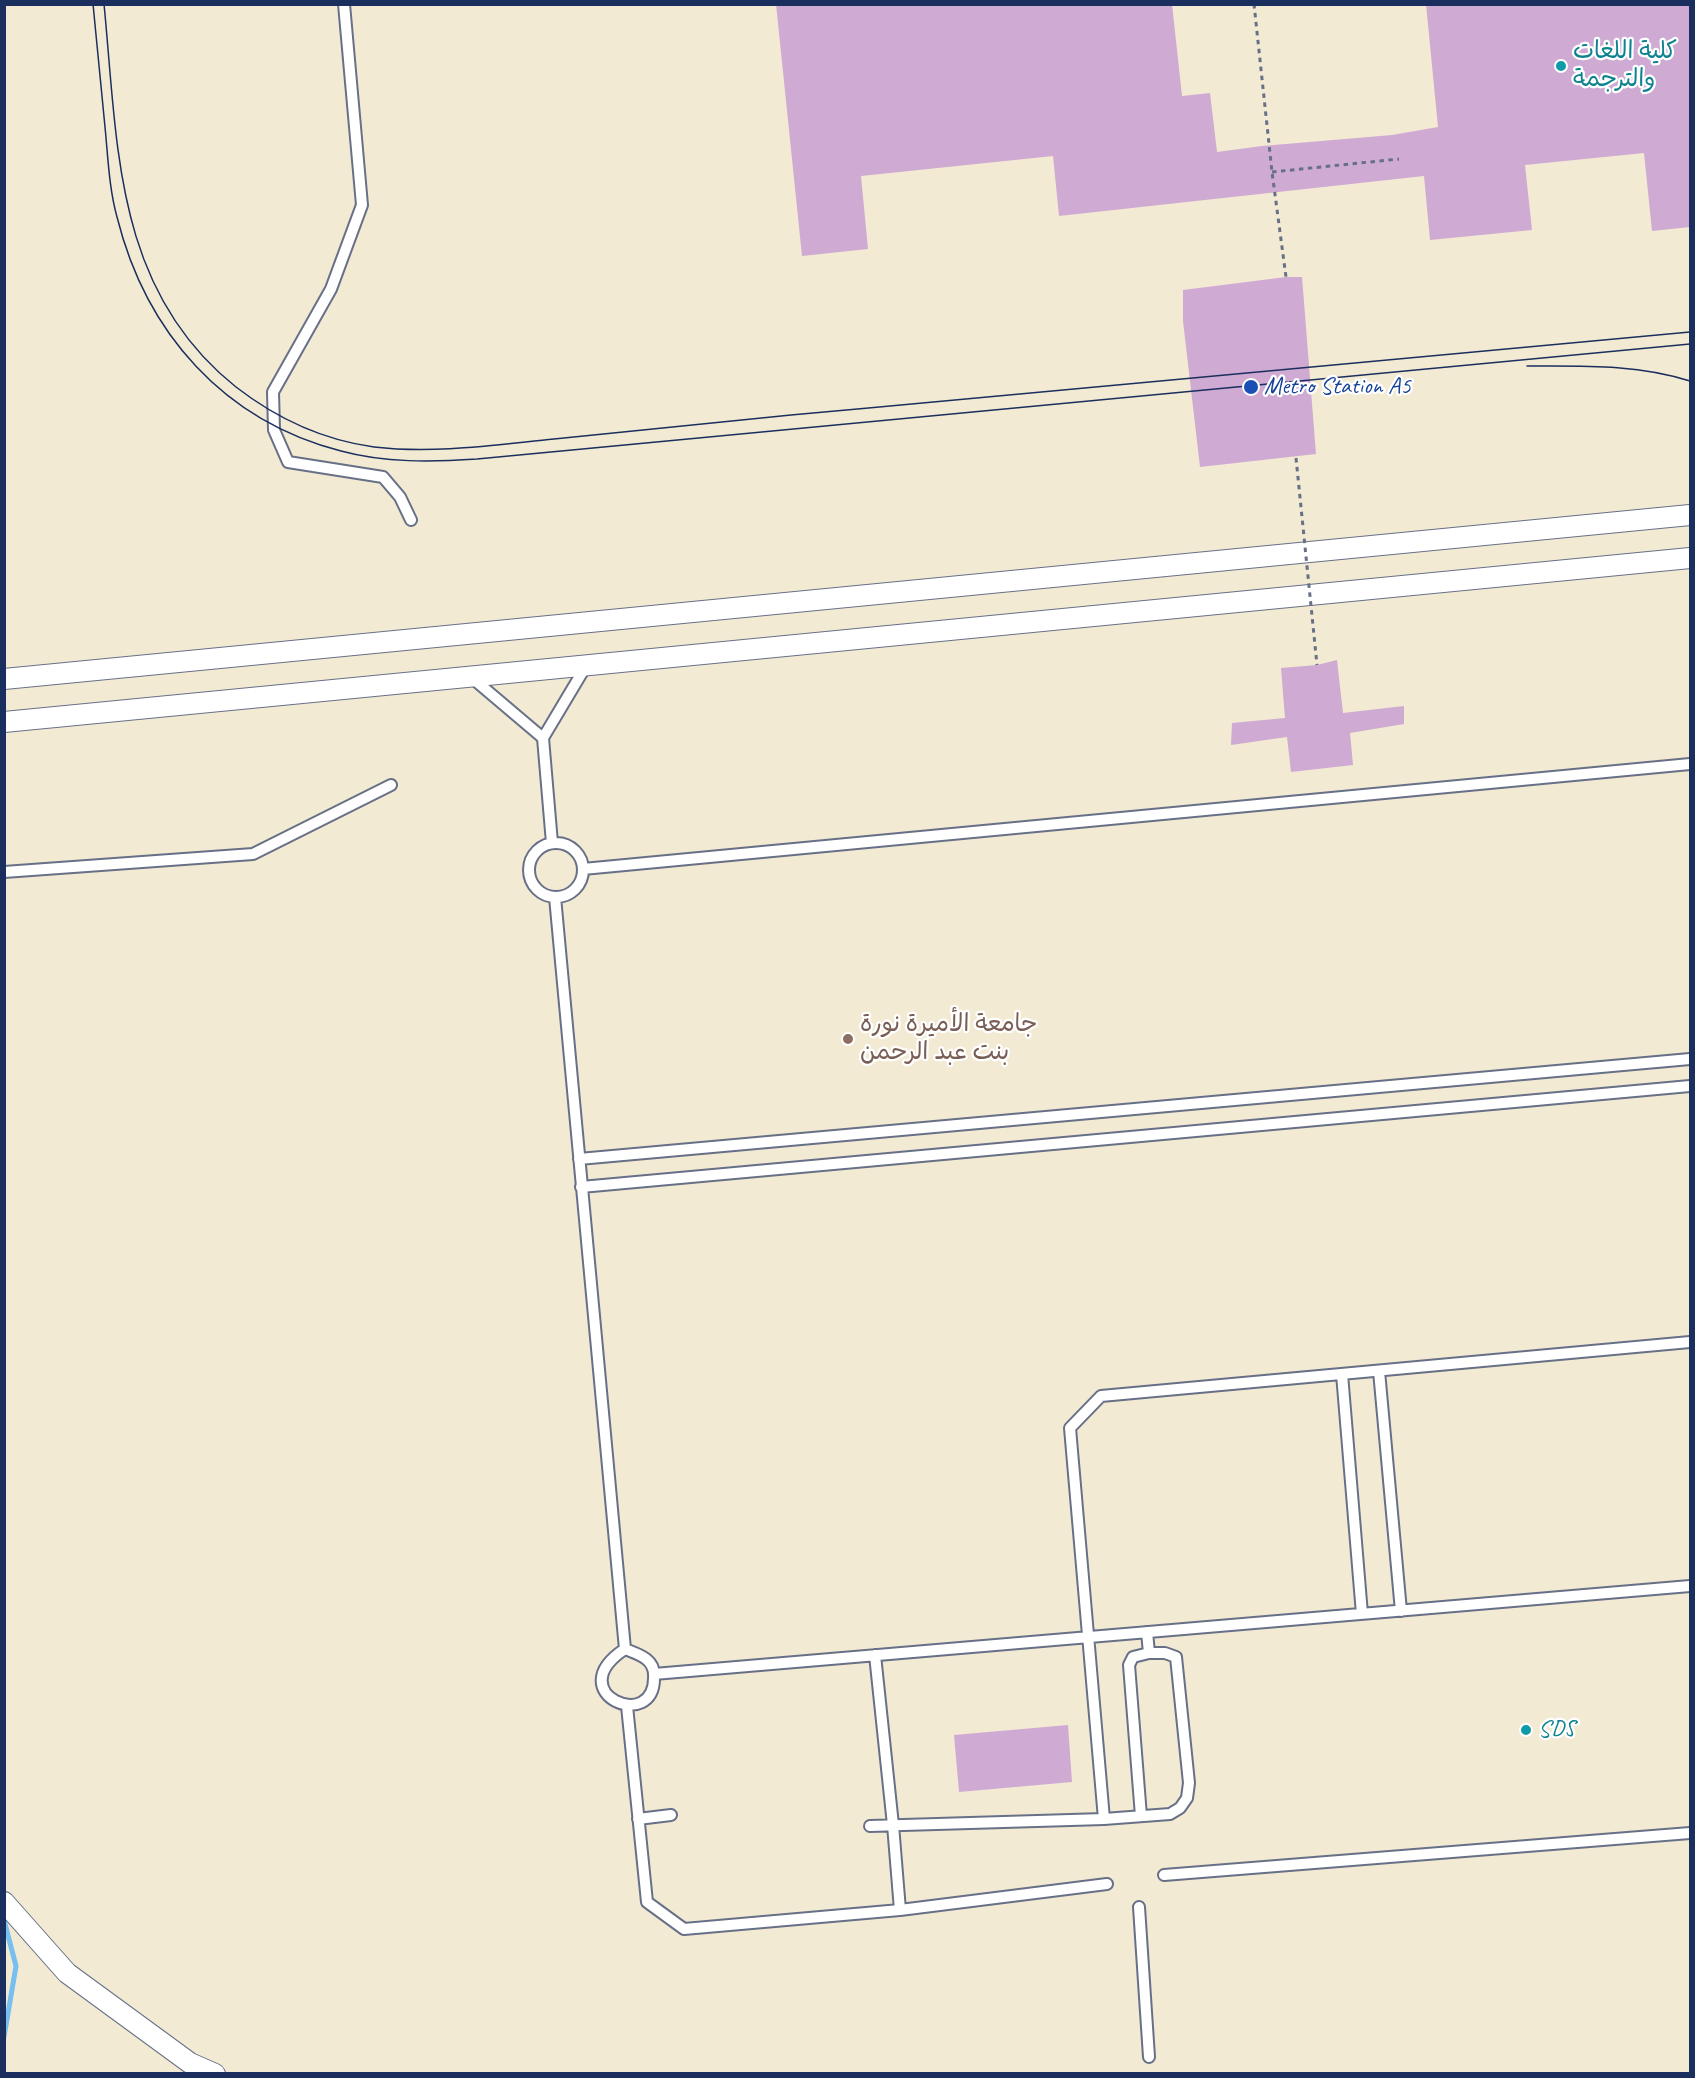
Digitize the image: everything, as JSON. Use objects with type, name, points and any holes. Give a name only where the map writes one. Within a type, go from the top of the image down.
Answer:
[{"type":"street","points":[[4,679],[1690,515]]},
{"type":"street","points":[[4,722],[1690,558]]},
{"type":"street","points":[[4,1902],[67,1973],[190,2063],[215,2073]]},
{"type":"lane","points":[[344,4],[362,205],[331,289],[273,392],[274,430],[288,462],[383,477],[400,497],[411,519]]},
{"type":"lane","points":[[552,843],[543,738],[586,666]]},
{"type":"lane","points":[[471,677],[543,738]]},
{"type":"lane","points":[[583,868],[1690,764]]},
{"type":"lane","points":[[4,872],[252,854],[391,785]]},
{"type":"lane","points":[[552,843],[569,846],[581,860],[583,868],[582,877],[572,891],[564,896],[555,897],[539,891],[530,876],[531,859],[536,851],[552,843]]},
{"type":"lane","points":[[555,897],[625,1649]]},
{"type":"lane","points":[[579,1159],[1690,1059]]},
{"type":"lane","points":[[581,1187],[1690,1086]]},
{"type":"lane","points":[[1104,1819],[1070,1428],[1101,1396],[1690,1342]]},
{"type":"lane","points":[[1379,1371],[1401,1611]]},
{"type":"lane","points":[[1342,1374],[1362,1614]]},
{"type":"lane","points":[[654,1674],[1690,1586]]},
{"type":"lane","points":[[1147,1632],[1149,1653]]},
{"type":"lane","points":[[625,1649],[642,1655],[649,1661],[654,1674],[654,1687],[650,1695],[636,1705],[627,1706],[611,1700],[605,1693],[602,1676],[609,1660],[625,1649]]},
{"type":"lane","points":[[870,1826],[1104,1819],[1170,1814],[1180,1808],[1187,1798],[1189,1784],[1176,1657],[1165,1653],[1149,1653],[1133,1657],[1129,1665],[1141,1816]]},
{"type":"lane","points":[[875,1655],[900,1910]]},
{"type":"lane","points":[[627,1706],[646,1902],[684,1929],[900,1910],[1107,1884]]},
{"type":"lane","points":[[638,1819],[671,1815]]},
{"type":"lane","points":[[1164,1875],[1690,1833]]},
{"type":"lane","points":[[1139,1907],[1149,2057]]},
{"type":"path","points":[[1254,4],[1286,277]]},
{"type":"path","points":[[1272,172],[1399,159]]},
{"type":"path","points":[[1296,458],[1317,665]]},
{"type":"building","points":[[776,4],[1172,4],[1182,96],[1210,93],[1217,152],[1392,135],[1438,127],[1426,4],[1690,4],[1690,227],[1652,231],[1644,153],[1525,165],[1532,230],[1430,240],[1424,176],[1059,216],[1053,156],[861,176],[868,249],[802,256]]},
{"type":"building","name":"Metro Station A5","points":[[1302,277],[1316,454],[1200,467],[1183,321],[1183,290]]},
{"type":"building","points":[[1337,660],[1343,713],[1404,706],[1404,724],[1350,733],[1353,765],[1291,772],[1287,737],[1231,745],[1232,723],[1285,718],[1281,668],[1317,665]]},
{"type":"building","points":[[1068,1725],[1072,1782],[959,1792],[954,1735]]},
{"type":"waterway","points":[[4,1920],[16,1966],[4,2037]]},
{"type":"tram line","points":[[93,4],[112,195],[130,259],[148,298],[170,334],[196,366],[226,394],[261,418],[299,437],[358,455],[409,461],[477,459],[1690,344]]},
{"type":"tram line","points":[[104,4],[113,110],[130,212],[144,261],[166,306],[196,349],[251,398],[301,426],[355,444],[419,450],[486,446],[791,415],[1690,332]]},
{"type":"tram line","points":[[1527,366],[1589,366],[1630,369],[1650,371],[1690,381]]},
{"type":"place","name":"كلية اللغات والترجمة","points":[[1561,66]]},
{"type":"place","name":"Metro Station A5","points":[[1251,387]]},
{"type":"place","name":"جامعة الأميرة نورة بنت عبد الرحمن","points":[[848,1039]]},
{"type":"place","name":"SDS","points":[[1526,1730]]}]
